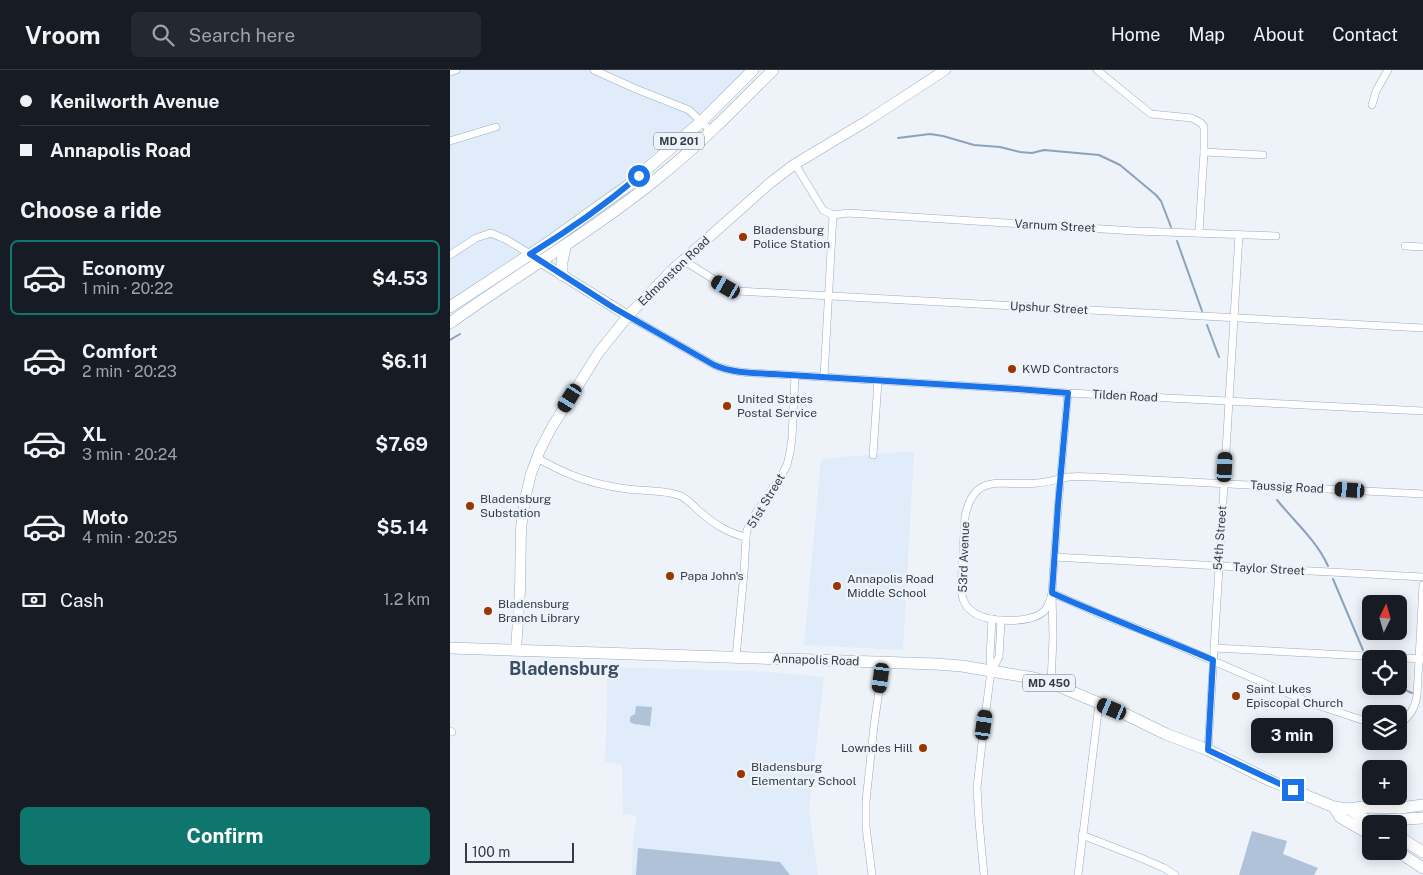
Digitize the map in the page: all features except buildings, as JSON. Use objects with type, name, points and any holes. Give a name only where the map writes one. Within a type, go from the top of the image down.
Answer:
[{"type":"main road","name":"MD 201","points":[[450,307],[578,222],[626,187],[702,121],[753,70]]},
{"type":"main road","name":"MD 201","points":[[450,323],[565,246],[658,178],[712,132],[773,70]]},
{"type":"main road","points":[[562,275],[565,246]]},
{"type":"main road","name":"Annapolis Road","points":[[450,648],[883,662],[962,666],[991,670],[1051,683],[1166,734],[1208,750],[1334,807]]},
{"type":"main road","name":"MD 450","points":[[1334,807],[1349,809],[1363,806],[1400,808],[1423,805]]},
{"type":"main road","name":"MD 450","points":[[1334,807],[1340,817],[1354,825]]},
{"type":"main road","points":[[1349,809],[1362,818]]},
{"type":"main road","points":[[1407,821],[1423,818]]},
{"type":"main road","points":[[1354,825],[1362,824]]},
{"type":"main road","points":[[1354,825],[1362,830]]},
{"type":"main road","points":[[1407,843],[1423,852]]},
{"type":"main road","points":[[1407,858],[1423,868]]},
{"type":"street","points":[[450,72],[456,70]]},
{"type":"street","points":[[594,70],[689,110],[712,132]]},
{"type":"street","name":"Edmonston Road","points":[[516,650],[522,518],[527,490],[537,458],[552,427],[606,342],[671,270],[758,192],[795,164],[870,119],[945,70]]},
{"type":"street","points":[[1097,70],[1151,114],[1186,117],[1202,123],[1205,130],[1199,233]]},
{"type":"street","points":[[1372,105],[1376,91],[1388,70]]},
{"type":"street","points":[[450,141],[496,127]]},
{"type":"street","points":[[1204,149],[1263,155]]},
{"type":"street","points":[[795,164],[823,210],[833,215],[824,377]]},
{"type":"street","name":"Varnum Street","points":[[833,215],[848,213],[1135,231],[1276,236]]},
{"type":"street","points":[[450,255],[476,238],[491,233],[530,254]]},
{"type":"street","name":"54th Street","points":[[1208,750],[1239,235]]},
{"type":"street","points":[[1405,246],[1423,247]]},
{"type":"street","name":"Tilden Road","points":[[530,254],[628,316],[723,369],[795,376],[1068,393],[1423,411]]},
{"type":"street","name":"Upshur Street","points":[[683,260],[732,290],[738,291],[1423,328]]},
{"type":"street","name":"51st Street","points":[[736,657],[747,530],[787,465],[790,452],[795,376]]},
{"type":"street","points":[[873,454],[878,381]]},
{"type":"street","points":[[1051,683],[1054,557],[1068,393]]},
{"type":"street","points":[[537,458],[554,468],[588,482],[681,496],[723,529],[746,537]]},
{"type":"street","name":"Taussig Road","points":[[1060,479],[1077,476],[1423,494]]},
{"type":"street","name":"53rd Avenue","points":[[1052,593],[1046,609],[1038,616],[1025,620],[992,619],[971,611],[965,605],[961,588],[965,517],[971,497],[988,484],[1036,484],[1060,479]]},
{"type":"street","name":"Taylor Street","points":[[1054,557],[1423,577]]},
{"type":"street","points":[[1407,718],[1414,709],[1416,702],[1421,659],[1423,584]]},
{"type":"street","points":[[1052,593],[1308,702],[1362,720]]},
{"type":"street","points":[[984,875],[978,788],[991,670],[992,619]]},
{"type":"street","points":[[991,670],[999,657],[1001,620]]},
{"type":"street","points":[[1214,648],[1421,659]]},
{"type":"street","points":[[872,875],[866,826],[866,801],[883,662]]},
{"type":"street","points":[[1078,875],[1099,704]]},
{"type":"street","points":[[1082,835],[1141,858],[1175,875]]},
{"type":"shaded area","points":[[450,70],[754,70],[626,187],[450,307]]},
{"type":"shaded area","points":[[914,451],[903,650],[804,645],[821,459]]},
{"type":"shaded area","points":[[607,667],[769,672],[824,677],[809,810],[818,875],[632,875],[633,842],[637,816],[623,814],[622,765],[605,762]]},
{"type":"shaded area","points":[[636,706],[652,707],[650,726],[630,722],[631,716],[635,714]]},
{"type":"shaded area","points":[[1252,831],[1287,841],[1283,854],[1318,868],[1314,875],[1239,875]]},
{"type":"shaded area","points":[[638,848],[780,862],[790,875],[636,875]]},
{"type":"waterway","points":[[898,138],[930,134],[974,145],[1000,147],[1020,152],[1032,153],[1044,150],[1099,155],[1120,165],[1156,195],[1161,201],[1171,227]]},
{"type":"waterway","points":[[1177,241],[1202,311]]},
{"type":"waterway","points":[[1207,325],[1219,357]]},
{"type":"waterway","points":[[450,340],[460,334]]},
{"type":"waterway","points":[[1277,500],[1312,540],[1328,566]]},
{"type":"waterway","points":[[1333,579],[1363,650]]},
{"type":"waterway","points":[[1407,691],[1412,693]]},
{"type":"place","name":"Bladensburg Police Station","points":[[743,237]]},
{"type":"place","name":"KWD Contractors","points":[[1012,369]]},
{"type":"place","name":"United States Postal Service","points":[[727,406]]},
{"type":"place","name":"Bladensburg Substation","points":[[470,506]]},
{"type":"place","name":"Papa John's","points":[[670,576]]},
{"type":"place","name":"Annapolis Road Middle School","points":[[837,586]]},
{"type":"place","name":"Bladensburg Branch Library","points":[[488,611]]},
{"type":"place","name":"Saint Lukes Episcopal Church","points":[[1236,696]]},
{"type":"place","name":"Lowndes Hill","points":[[923,748]]},
{"type":"place","name":"Bladensburg Elementary School","points":[[741,774]]},
{"type":"district","name":"Bladensburg","points":[[564,668]]},
{"type":"route","points":[[639,176],[600,206],[530,254],[614,308],[714,365],[733,371],[1068,393],[1052,593],[1213,660],[1208,750],[1293,790]]}]
